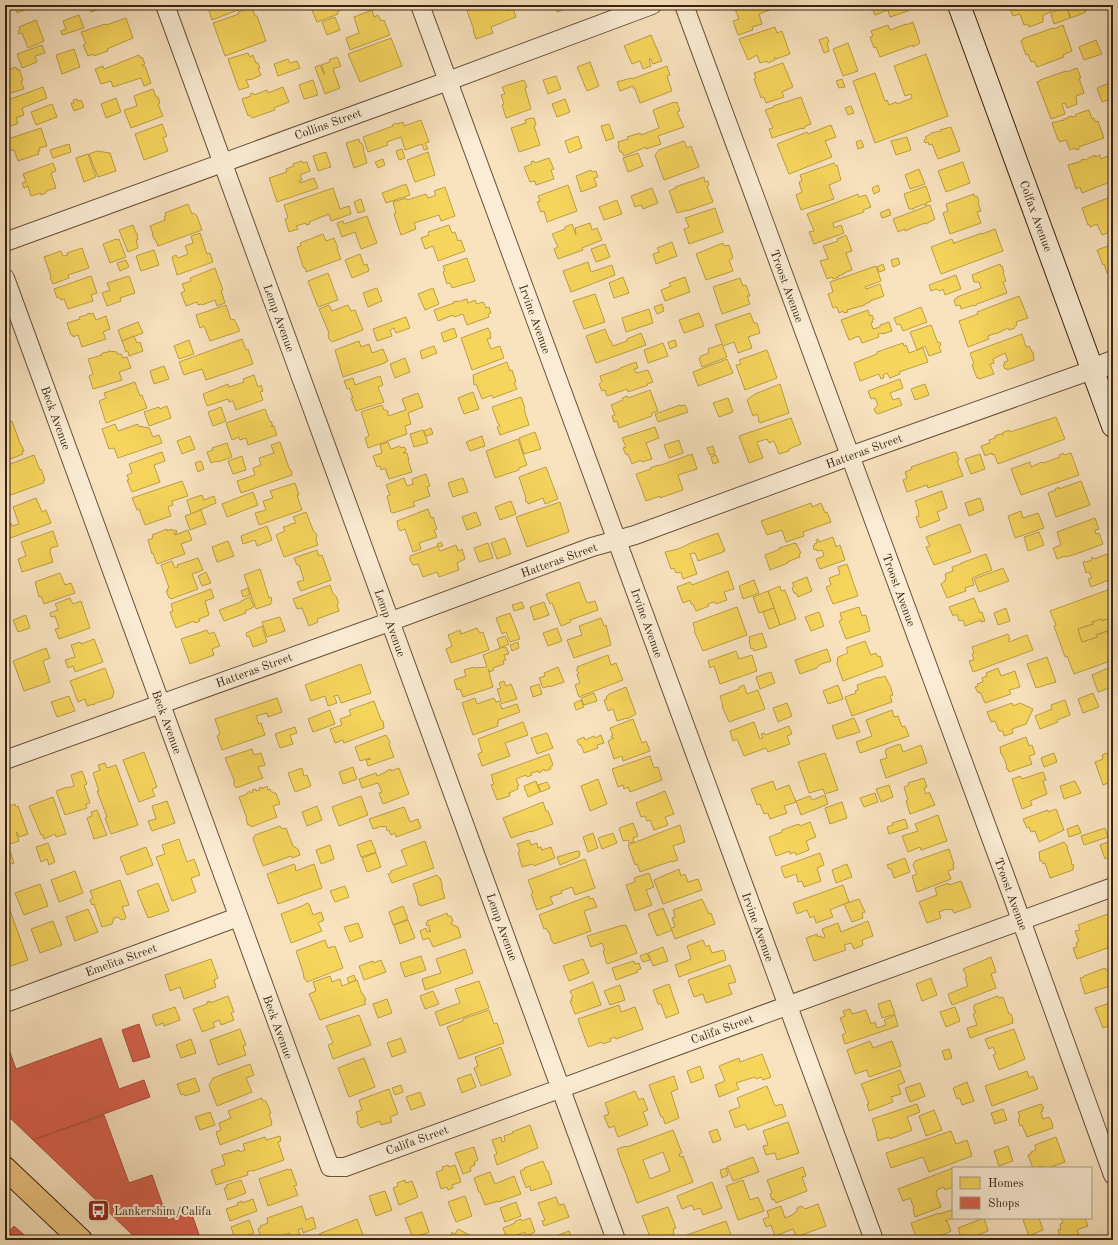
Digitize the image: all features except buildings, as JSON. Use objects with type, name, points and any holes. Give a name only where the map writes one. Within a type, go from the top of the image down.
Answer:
[{"type":"main road","name":"Colfax Avenue","points":[[959,5],[1113,426]]},
{"type":"main road","name":"Hatteras Street","points":[[1092,370],[1113,362]]},
{"type":"main road","points":[[5,1168],[81,1240]]},
{"type":"street","name":"Lemp Avenue","points":[[165,5],[616,1240]]},
{"type":"street","name":"Irvine Avenue","points":[[420,5],[874,1240]]},
{"type":"street","name":"Collins Street","points":[[5,242],[652,5]]},
{"type":"street","name":"Troost Avenue","points":[[684,5],[1113,1175]]},
{"type":"street","name":"Beck Avenue","points":[[5,278],[330,1167]]},
{"type":"street","name":"Hatteras Street","points":[[5,760],[390,622],[592,547],[642,533],[850,456],[1092,370]]},
{"type":"street","name":"Califa Street","points":[[330,1167],[345,1167],[1113,887]]},
{"type":"street","name":"Emelita Street","points":[[5,1003],[238,917]]},
{"type":"place","name":"Lankershim/Califa","points":[[99,1211]]}]
